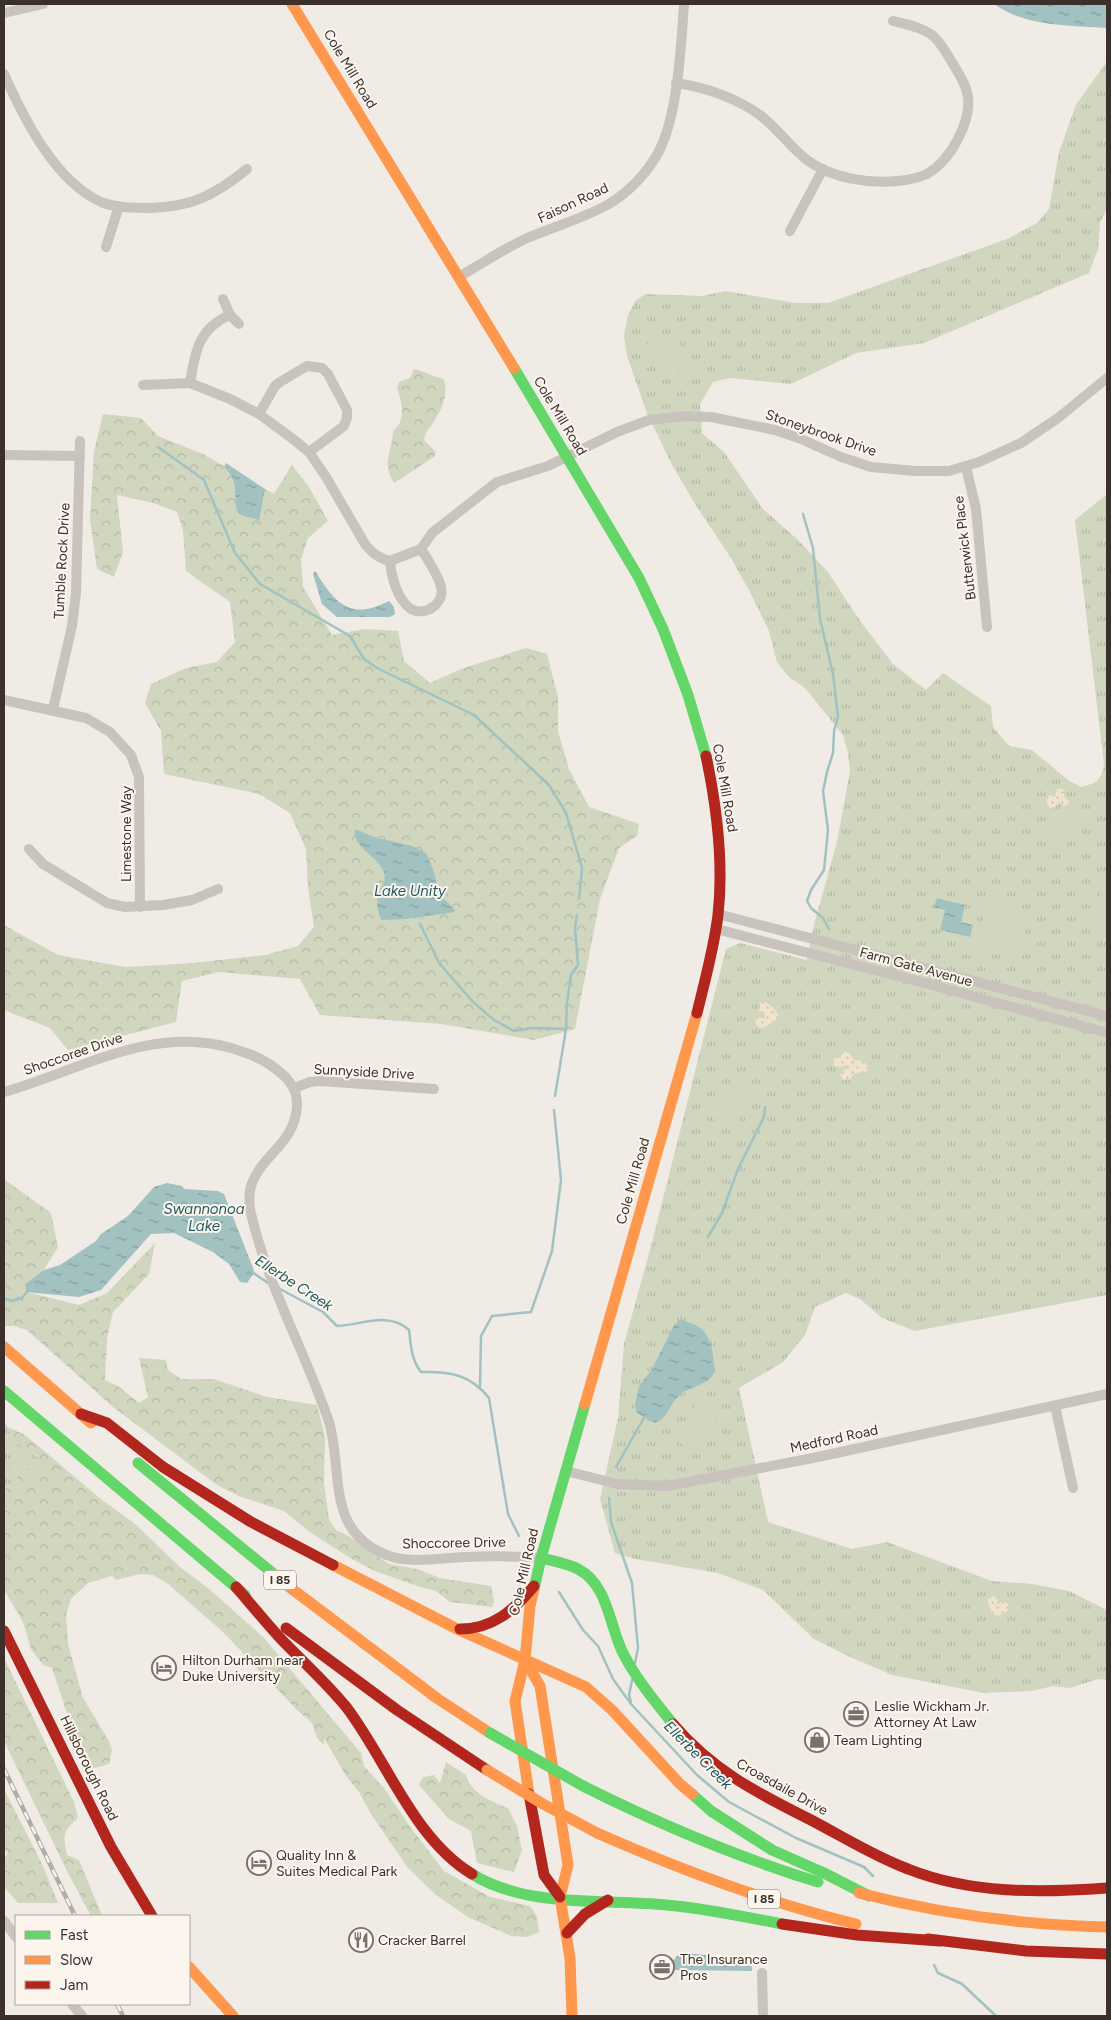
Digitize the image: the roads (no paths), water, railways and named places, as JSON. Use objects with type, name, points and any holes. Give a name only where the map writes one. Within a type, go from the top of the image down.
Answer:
[{"type":"main road","name":"Cole Mill Road","points":[[292,4],[567,456],[628,559],[651,602],[688,696],[710,773],[718,815],[720,868],[718,914],[711,958],[697,1013],[541,1558],[528,1616],[525,1660],[514,1701],[519,1742],[544,1875],[560,1898],[567,1933],[572,2016]]},
{"type":"main road","name":"I 85","points":[[4,1347],[81,1414],[308,1602],[438,1699],[490,1733],[583,1786],[703,1843],[771,1868],[869,1896],[928,1908],[1010,1921],[1107,1927]]},
{"type":"main road","name":"I 85","points":[[4,1392],[289,1631],[397,1710],[487,1770],[543,1804],[596,1832],[684,1870],[759,1898],[842,1921],[940,1941],[1026,1951],[1107,1954]]},
{"type":"main road","points":[[81,1414],[107,1423],[164,1466],[251,1522],[457,1628],[572,1680],[598,1696],[680,1784],[727,1822],[772,1850],[869,1896]]},
{"type":"main road","name":"Croasdaile Drive","points":[[541,1558],[572,1566],[591,1578],[601,1593],[626,1660],[645,1688],[694,1746],[717,1767],[745,1786],[885,1859],[935,1879],[970,1886],[1014,1890],[1107,1888]]},
{"type":"main road","points":[[457,1628],[476,1629],[492,1624],[520,1603],[534,1586]]},
{"type":"main road","points":[[236,1587],[272,1629],[307,1663],[347,1709],[415,1814],[452,1860],[471,1875],[498,1888],[560,1898],[669,1905],[829,1931],[940,1941]]},
{"type":"main road","name":"Hillsborough Road","points":[[4,1631],[111,1847],[151,1915]]},
{"type":"main road","name":"Cole Mill Road","points":[[525,1660],[540,1686],[568,1865],[560,1898]]},
{"type":"main road","points":[[567,1933],[573,1924],[594,1906],[608,1900]]},
{"type":"main road","points":[[190,1967],[232,2016]]},
{"type":"street","points":[[4,13],[43,4]]},
{"type":"street","name":"Faison Road","points":[[459,277],[509,247],[594,212],[622,195],[650,167],[660,151],[669,122],[676,83],[684,4]]},
{"type":"street","points":[[676,83],[712,92],[749,108],[779,131],[808,161],[823,169],[840,175],[871,181],[898,181],[920,177],[935,168],[943,160],[963,129],[968,104],[966,88],[940,44],[933,36],[893,21]]},
{"type":"street","points":[[4,74],[33,131],[56,164],[86,194],[103,203],[119,206],[158,208],[190,203],[216,192],[247,169]]},
{"type":"street","points":[[790,231],[823,169]]},
{"type":"street","points":[[106,246],[119,206]]},
{"type":"street","points":[[223,299],[230,315],[239,324]]},
{"type":"street","points":[[190,383],[201,338],[208,328],[230,315]]},
{"type":"street","points":[[259,414],[275,386],[280,382],[307,366],[322,368],[328,374],[347,410],[347,418],[344,426],[310,452]]},
{"type":"street","name":"Stoneybrook Drive","points":[[421,549],[432,533],[497,482],[548,466],[637,423],[671,417],[711,416],[775,430],[871,467],[932,472],[966,467],[1021,443],[1058,418],[1107,378]]},
{"type":"street","points":[[143,385],[190,383],[230,399],[259,414],[310,452],[372,553],[381,559],[390,561],[421,549],[441,586],[439,600],[432,608],[418,611],[405,603],[392,578],[390,561]]},
{"type":"street","name":"Tumble Rock Drive","points":[[53,709],[72,626],[76,592],[80,441]]},
{"type":"street","points":[[4,455],[80,456]]},
{"type":"street","name":"Butterwick Place","points":[[966,467],[976,509],[987,627]]},
{"type":"street","name":"Limestone Way","points":[[4,700],[53,709],[86,718],[110,732],[131,755],[139,777],[140,906]]},
{"type":"street","points":[[29,849],[43,864],[106,903],[140,906],[192,900],[218,889]]},
{"type":"street","name":"Farm Gate Avenue","points":[[718,914],[1107,1016]]},
{"type":"street","name":"Farm Gate Avenue","points":[[716,929],[1107,1033]]},
{"type":"street","name":"Shoccoree Drive","points":[[4,1092],[113,1053],[182,1041],[212,1044],[251,1054],[279,1071],[294,1088],[297,1108],[290,1130],[282,1144],[258,1172],[252,1183],[250,1209],[270,1274],[329,1420],[344,1513],[352,1528],[362,1539],[382,1553],[398,1558],[520,1556],[541,1558]]},
{"type":"street","name":"Sunnyside Drive","points":[[294,1088],[310,1082],[320,1081],[434,1089]]},
{"type":"street","name":"Medford Road","points":[[566,1472],[617,1484],[667,1486],[818,1457],[1107,1394]]},
{"type":"street","points":[[1055,1406],[1073,1488]]},
{"type":"street","points":[[4,1921],[15,1936]]},
{"type":"street","points":[[762,1973],[763,2016]]},
{"type":"street","points":[[73,2005],[82,2016]]},
{"type":"water","points":[[994,4],[1107,4],[1107,28],[1048,24],[1006,12]]},
{"type":"water","points":[[226,463],[265,489],[259,520],[242,515],[237,510],[235,487],[230,474],[224,467]]},
{"type":"water","points":[[315,571],[330,592],[345,606],[354,609],[364,609],[389,601],[394,607],[395,614],[390,617],[337,617],[322,604],[313,574]]},
{"type":"water","name":"Lake Unity","points":[[355,829],[374,837],[412,846],[426,853],[434,872],[440,895],[455,912],[406,919],[381,920],[377,900],[385,874],[380,865],[357,841]]},
{"type":"water","points":[[937,898],[965,905],[961,922],[973,925],[970,937],[940,930],[945,910],[934,907]]},
{"type":"water","name":"Swannonoa Lake","points":[[167,1183],[182,1186],[184,1189],[218,1191],[224,1194],[253,1268],[254,1273],[247,1283],[240,1282],[229,1264],[213,1252],[174,1233],[151,1234],[101,1290],[79,1297],[26,1292],[25,1284],[44,1270],[60,1265],[96,1241],[101,1234],[128,1216],[154,1187]]},
{"type":"water","points":[[680,1320],[699,1327],[704,1332],[711,1345],[715,1372],[704,1383],[685,1391],[677,1397],[663,1418],[655,1423],[637,1413],[635,1405],[639,1386],[651,1371],[674,1325]]},
{"type":"water","points":[[688,1953],[752,1961],[752,1971],[674,1970],[673,1961],[678,1955]]},
{"type":"waterway","points":[[158,447],[204,480],[235,553],[260,584],[350,636],[364,659],[377,668],[474,715],[549,785],[566,813],[582,868],[579,899]]},
{"type":"waterway","points":[[803,514],[813,548],[820,619],[833,674],[838,717],[834,731],[833,753],[823,791],[828,830],[824,870],[811,890],[807,901],[811,908],[823,918],[829,929]]},
{"type":"waterway","points":[[555,1096],[566,1029],[571,975],[578,965],[575,929],[577,915]]},
{"type":"waterway","points":[[420,924],[439,963],[473,1002],[494,1020],[514,1031],[532,1028],[566,1029]]},
{"type":"waterway","points":[[708,1237],[722,1213],[738,1169],[764,1117],[765,1107]]},
{"type":"waterway","points":[[480,1386],[481,1336],[492,1316],[531,1312],[552,1251],[561,1180],[554,1110]]},
{"type":"waterway","name":"Ellerbe Creek","points":[[252,1272],[268,1283]]},
{"type":"waterway","name":"Ellerbe Creek","points":[[280,1289],[323,1312],[337,1326],[374,1320],[393,1321],[401,1324],[409,1330],[413,1357],[421,1372],[441,1372],[459,1376],[467,1379],[482,1390],[489,1398],[508,1514],[519,1536]]},
{"type":"waterway","name":"Ellerbe Creek","points":[[4,1298],[11,1301],[22,1298],[27,1292]]},
{"type":"waterway","points":[[616,1467],[645,1416]]},
{"type":"waterway","points":[[609,1498],[611,1522],[632,1583],[638,1648],[635,1663]]},
{"type":"waterway","name":"Ellerbe Creek","points":[[559,1592],[583,1630],[598,1646],[613,1679],[631,1704],[697,1775],[729,1802],[796,1838],[864,1867],[873,1876]]},
{"type":"waterway","points":[[631,1702],[629,1695],[632,1680]]},
{"type":"waterway","name":"Ellerbe Creek","points":[[934,1965],[938,1973],[962,1984],[996,2016]]},
{"type":"railway","points":[[4,1769],[75,1915]]},
{"type":"railway","points":[[118,2005],[123,2016]]},
{"type":"place","name":"Hilton Durham near Duke University","points":[[164,1668]]},
{"type":"place","name":"Leslie Wickham Jr. Attorney At Law","points":[[856,1714]]},
{"type":"place","name":"Team Lighting","points":[[817,1740]]},
{"type":"place","name":"Quality Inn & Suites Medical Park","points":[[259,1863]]},
{"type":"place","name":"Cracker Barrel","points":[[361,1940]]},
{"type":"place","name":"The Insurance Pros","points":[[662,1967]]}]
